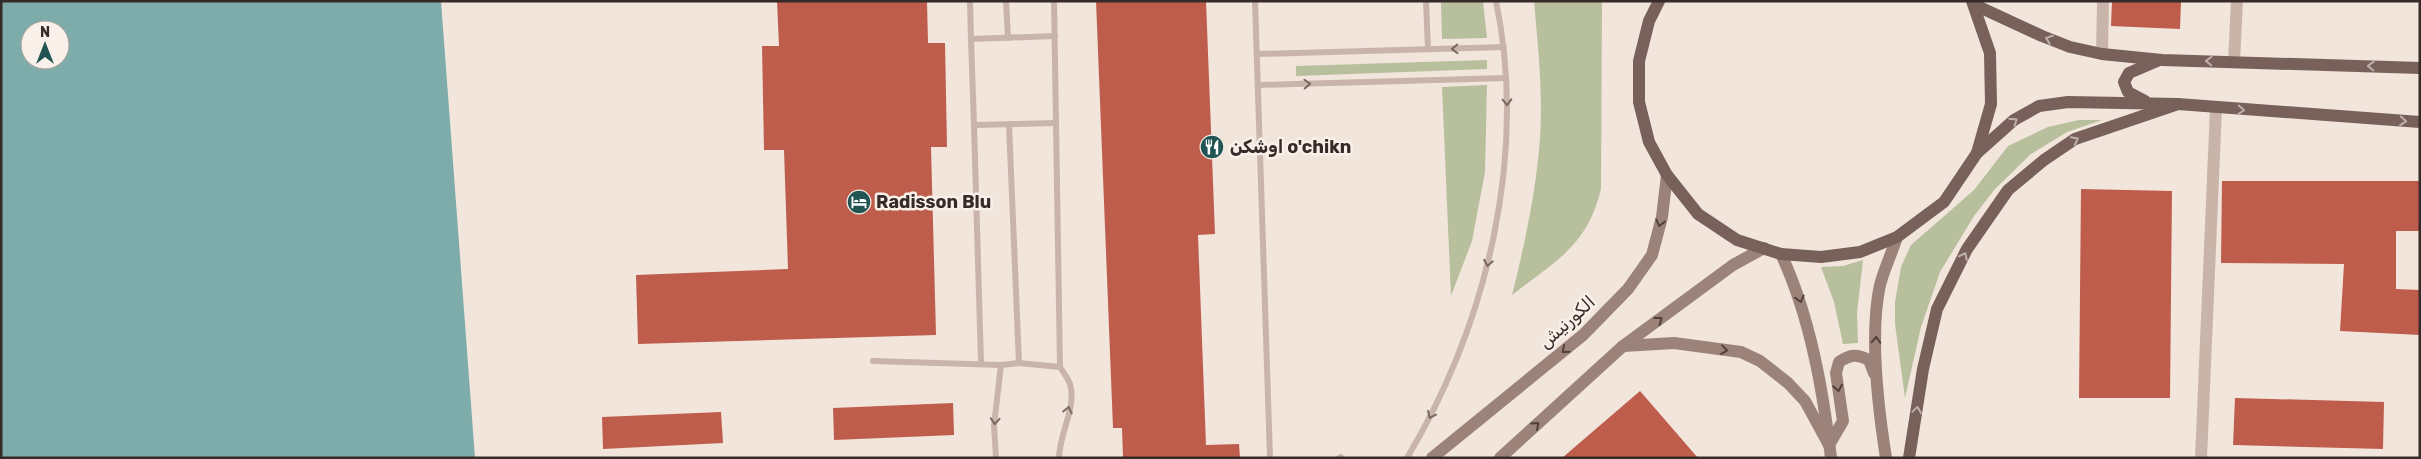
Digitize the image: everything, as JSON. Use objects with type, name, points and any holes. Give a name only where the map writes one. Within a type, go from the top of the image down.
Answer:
[{"type":"main road","points":[[1659,1],[1649,21],[1639,61],[1639,102],[1649,142],[1667,175],[1698,214],[1737,240],[1781,254],[1821,257],[1841,255],[1860,252],[1897,237],[1944,202],[1977,153],[2014,120],[2039,106],[2068,102],[2178,104],[2420,122]]},
{"type":"main road","points":[[1973,3],[2049,39],[2070,47],[2102,54],[2162,60],[2420,68]]},
{"type":"main road","points":[[1973,3],[1990,53],[1991,104],[1977,153]]},
{"type":"main road","points":[[2150,103],[2128,92],[2124,82],[2129,73],[2162,60]]},
{"type":"main road","points":[[1909,458],[1923,369],[1937,309],[1967,249],[2008,190],[2044,160],[2075,139],[2178,104]]},
{"type":"main road","name":"الكورنيش","points":[[1432,458],[1583,335],[1628,289],[1652,255],[1662,217],[1667,175]]},
{"type":"main road","points":[[1886,458],[1877,382],[1875,344],[1880,285],[1897,237]]},
{"type":"main road","points":[[1500,458],[1624,346],[1733,265],[1764,248]]},
{"type":"main road","points":[[1781,254],[1796,286],[1811,342],[1830,451]]},
{"type":"main road","points":[[1624,346],[1674,343],[1741,352],[1760,361],[1788,383],[1804,401],[1830,451]]},
{"type":"main road","points":[[1830,451],[1843,421],[1836,373],[1839,362],[1848,356],[1858,354],[1869,360],[1877,382]]},
{"type":"street","points":[[2102,54],[2103,1]]},
{"type":"street","points":[[2234,62],[2237,1]]},
{"type":"street","points":[[2201,458],[2216,108]]},
{"type":"lane","points":[[970,1],[981,363]]},
{"type":"lane","points":[[1006,1],[1008,38]]},
{"type":"lane","points":[[1054,1],[1060,367],[1070,385],[1070,407],[1063,428],[1059,458]]},
{"type":"lane","points":[[1255,1],[1270,458]]},
{"type":"lane","points":[[1426,1],[1428,50]]},
{"type":"lane","points":[[1407,458],[1429,420],[1460,351],[1485,275],[1500,194],[1508,107],[1504,47],[1496,1]]},
{"type":"lane","points":[[971,39],[1055,36]]},
{"type":"lane","points":[[1257,54],[1504,47]]},
{"type":"lane","points":[[1258,85],[1506,78]]},
{"type":"lane","points":[[974,125],[1056,123]]},
{"type":"lane","points":[[1009,124],[1020,363]]},
{"type":"lane","points":[[873,361],[1001,365],[1020,363],[1060,367]]},
{"type":"lane","points":[[996,458],[994,425],[1001,365]]},
{"type":"green space","points":[[1441,1],[1483,1],[1487,38],[1442,39]]},
{"type":"green space","points":[[1534,1],[1602,1],[1601,189],[1595,209],[1578,239],[1555,262],[1512,295],[1536,178],[1540,138],[1540,87]]},
{"type":"green space","points":[[1487,60],[1487,69],[1296,76],[1296,66]]},
{"type":"green space","points":[[1487,85],[1485,172],[1472,241],[1451,296],[1442,87]]},
{"type":"green space","points":[[2079,120],[2102,120],[2067,132],[2031,154],[1995,189],[1974,216],[1940,272],[1921,327],[1905,398],[1895,324],[1895,302],[1901,267],[1911,245],[1974,190],[2008,146],[2048,127]]},
{"type":"green space","points":[[1863,260],[1857,313],[1858,343],[1843,344],[1834,302],[1821,267],[1843,266]]},
{"type":"water","points":[[1,1],[441,1],[475,458],[1,458]]},
{"type":"building","name":"Radisson Blu","points":[[777,1],[927,1],[928,43],[945,43],[947,147],[931,147],[936,335],[638,344],[636,275],[788,269],[784,150],[764,150],[762,46],[779,46]]},
{"type":"building","points":[[1096,1],[1206,1],[1215,234],[1198,235],[1206,445],[1239,444],[1240,458],[1123,458],[1122,428],[1113,428]]},
{"type":"building","points":[[2112,1],[2181,1],[2180,29],[2111,26]]},
{"type":"building","points":[[2222,181],[2420,181],[2420,231],[2396,231],[2396,289],[2420,290],[2420,335],[2340,331],[2344,264],[2221,263]]},
{"type":"building","points":[[2081,189],[2172,191],[2170,398],[2079,398]]},
{"type":"building","points":[[1640,391],[1698,458],[1562,458]]},
{"type":"building","points":[[2235,398],[2384,402],[2383,449],[2233,445]]},
{"type":"building","points":[[953,403],[954,435],[834,440],[833,408]]},
{"type":"building","points":[[721,412],[723,443],[603,449],[602,417]]},
{"type":"place","name":"اوشكن o'chikn","points":[[1212,147]]},
{"type":"place","name":"Radisson Blu","points":[[859,202]]}]
